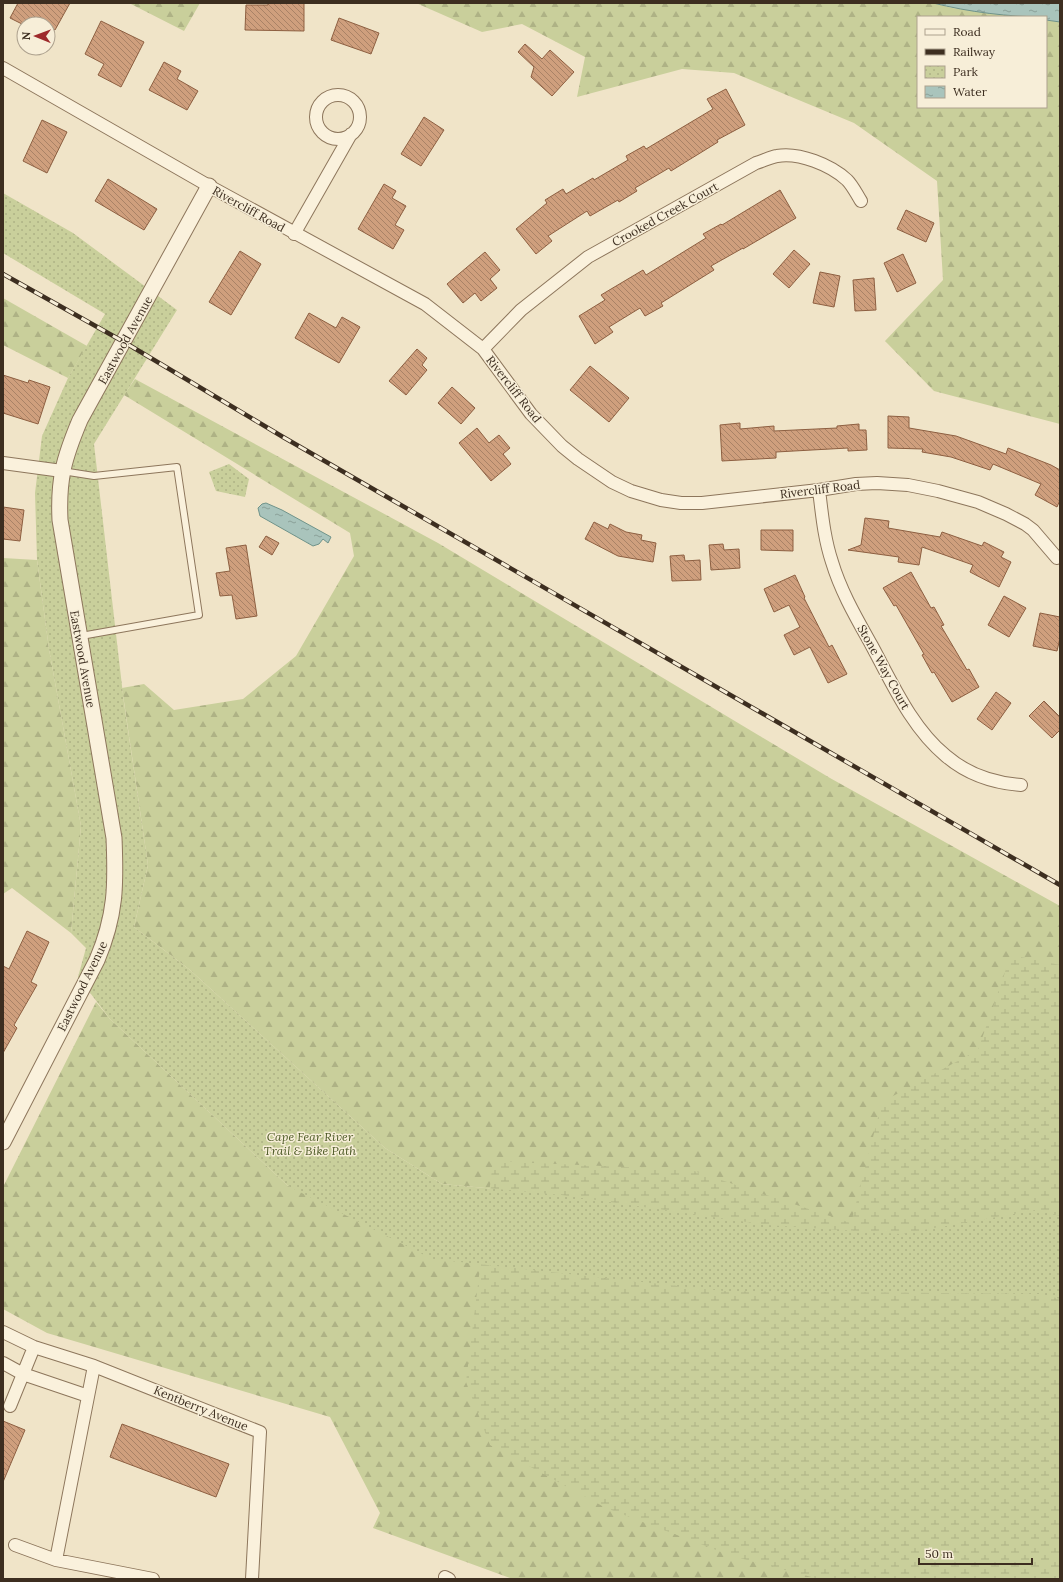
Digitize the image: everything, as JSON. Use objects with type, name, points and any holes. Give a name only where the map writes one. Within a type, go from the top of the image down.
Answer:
[{"type":"street","name":"Rivercliff Road","points":[[3,68],[294,234],[425,304],[483,349],[531,414],[562,446],[578,459],[612,482],[631,491],[661,500],[702,503],[819,490],[856,484],[877,483],[908,485],[938,491],[978,502],[1025,524],[1040,537],[1057,558]]},
{"type":"street","points":[[294,234],[351,134]]},
{"type":"street","name":"Crooked Creek Court","points":[[483,349],[521,310],[588,257],[756,163],[777,156],[813,160],[832,169],[848,181],[861,201]]},
{"type":"street","name":"Eastwood Avenue","points":[[3,1142],[97,960],[107,934],[114,900],[114,838],[60,520],[59,500],[62,471],[68,449],[80,420],[209,186]]},
{"type":"street","points":[[3,463],[62,471]]},
{"type":"street","name":"Stone Way Court","points":[[819,490],[826,542],[842,591],[913,719],[932,744],[964,769],[1003,783],[1022,785]]},
{"type":"street","name":"Kentberry Avenue","points":[[3,1332],[34,1347],[94,1366],[260,1432],[252,1579]]},
{"type":"street","points":[[10,1406],[34,1347]]},
{"type":"street","points":[[3,1363],[23,1374],[88,1396]]},
{"type":"street","points":[[56,1560],[94,1366]]},
{"type":"street","points":[[15,1545],[56,1560],[153,1579]]},
{"type":"lane","points":[[62,471],[94,476],[177,467],[200,615],[79,636]]},
{"type":"green space","points":[[129,3],[200,3],[184,31]]},
{"type":"green space","points":[[416,3],[933,3],[952,8],[1017,16],[917,16],[917,108],[1047,108],[1047,20],[1060,22],[1060,424],[934,391],[885,341],[943,280],[937,181],[854,123],[734,73],[682,69],[577,97],[585,57],[522,24],[482,32]]},
{"type":"green space","name":"Cape Fear River Trail & Bike Path","points":[[3,193],[73,233],[177,310],[94,444],[124,703],[148,865],[134,927],[190,970],[385,1148],[442,1184],[561,1195],[767,1225],[901,1234],[1036,1210],[1060,1216],[1060,1299],[1041,1294],[724,1291],[432,1259],[288,1186],[110,1019],[78,977],[86,948],[71,933],[81,826],[49,649],[37,560],[35,493],[42,436],[68,378],[105,314],[3,253]]},
{"type":"green space","points":[[3,298],[87,346],[68,378],[3,345]]},
{"type":"green space","points":[[135,379],[438,543],[830,778],[1060,906],[1060,1216],[901,1234],[561,1195],[442,1184],[385,1148],[190,970],[134,927],[148,865],[122,688],[144,684],[174,710],[243,699],[296,656],[354,556],[350,533],[124,395]]},
{"type":"green space","points":[[229,464],[249,479],[245,497],[216,491],[209,472]]},
{"type":"green space","points":[[3,558],[37,560],[49,649],[81,826],[71,933],[12,888],[3,894]]},
{"type":"green space","points":[[1011,955],[1060,965],[1060,1579],[819,1579],[732,1556],[606,1508],[490,1445],[466,1382],[493,1161],[691,1170],[851,1223],[882,1102],[978,1050]]},
{"type":"green space","points":[[96,1002],[110,1019],[288,1186],[724,1291],[1060,1579],[513,1579],[373,1528],[380,1513],[330,1417],[47,1333],[3,1309],[3,1187]]},
{"type":"water","points":[[933,3],[1060,3],[1060,22],[1047,20],[1047,16],[1018,16],[961,9]]},
{"type":"water","points":[[266,503],[282,510],[331,537],[328,543],[323,539],[319,544],[313,546],[260,516],[258,508],[262,504]]},
{"type":"building","points":[[18,3],[70,3],[56,28],[56,16],[16,16],[16,21],[10,18]]},
{"type":"building","points":[[268,3],[304,3],[304,31],[245,30],[246,5],[268,5]]},
{"type":"building","points":[[339,18],[379,33],[371,54],[331,40]]},
{"type":"building","points":[[101,21],[144,42],[121,87],[98,75],[104,64],[85,54]]},
{"type":"building","points":[[525,44],[542,59],[550,50],[574,72],[552,96],[531,77],[534,67],[518,52]]},
{"type":"building","points":[[164,62],[181,71],[177,79],[198,91],[187,110],[149,90]]},
{"type":"building","points":[[726,89],[745,125],[717,140],[718,142],[671,171],[669,168],[635,188],[637,191],[619,202],[618,200],[590,216],[587,211],[548,236],[552,241],[536,254],[516,229],[547,203],[545,200],[563,189],[566,194],[593,178],[594,180],[628,160],[626,156],[644,146],[646,149],[713,109],[707,99]]},
{"type":"building","points":[[424,117],[444,130],[421,166],[401,154]]},
{"type":"building","points":[[42,120],[67,132],[47,173],[23,161]]},
{"type":"building","points":[[108,179],[157,209],[144,230],[95,201]]},
{"type":"building","points":[[384,184],[396,191],[392,198],[406,206],[395,225],[404,230],[393,249],[358,229]]},
{"type":"building","points":[[780,190],[796,218],[711,266],[714,270],[661,303],[663,306],[645,316],[640,308],[609,327],[613,332],[595,344],[579,316],[605,300],[601,295],[643,270],[646,275],[706,238],[703,234],[721,224],[722,225]]},
{"type":"building","points":[[906,210],[934,223],[926,242],[897,229]]},
{"type":"building","points":[[794,250],[810,264],[789,288],[773,274]]},
{"type":"building","points":[[240,251],[261,264],[231,315],[209,302]]},
{"type":"building","points":[[485,252],[500,270],[490,279],[497,288],[481,301],[475,293],[463,303],[447,284]]},
{"type":"building","points":[[903,254],[916,283],[897,292],[884,263]]},
{"type":"building","points":[[820,272],[840,276],[834,307],[813,303]]},
{"type":"building","points":[[874,278],[876,310],[855,311],[853,280]]},
{"type":"building","points":[[309,313],[336,328],[342,317],[360,327],[339,363],[295,338]]},
{"type":"building","points":[[417,349],[427,358],[422,365],[427,370],[406,395],[389,381]]},
{"type":"building","points":[[590,366],[629,398],[609,422],[570,390]]},
{"type":"building","points":[[3,375],[28,383],[29,380],[50,387],[38,424],[3,413]]},
{"type":"building","points":[[452,387],[475,408],[461,424],[438,403]]},
{"type":"building","points":[[888,416],[909,417],[909,428],[956,436],[1006,454],[1008,448],[1051,465],[1060,470],[1060,500],[1057,507],[1035,495],[1041,484],[993,464],[990,470],[951,457],[922,452],[923,449],[888,448]]},
{"type":"building","points":[[740,423],[740,429],[774,426],[774,431],[837,428],[837,426],[859,424],[859,430],[866,430],[867,450],[848,451],[848,448],[776,452],[776,458],[722,461],[720,425]]},
{"type":"building","points":[[477,428],[489,443],[499,435],[510,448],[503,454],[511,464],[491,481],[459,443]]},
{"type":"building","points":[[3,507],[24,510],[20,541],[3,539]]},
{"type":"building","points":[[865,518],[889,521],[888,528],[940,537],[942,532],[982,546],[984,542],[1004,552],[1001,557],[1011,562],[999,587],[970,572],[973,565],[922,547],[919,565],[898,562],[899,557],[848,550],[861,545]]},
{"type":"building","points":[[594,522],[608,529],[610,524],[626,532],[642,535],[641,540],[656,543],[653,562],[618,556],[585,539]]},
{"type":"building","points":[[761,530],[793,530],[793,551],[761,550]]},
{"type":"building","points":[[266,536],[279,543],[272,555],[259,547]]},
{"type":"building","points":[[723,544],[724,550],[739,549],[740,568],[711,570],[709,545]]},
{"type":"building","points":[[246,545],[257,616],[236,619],[232,595],[220,596],[216,573],[230,571],[226,548]]},
{"type":"building","points":[[684,555],[685,561],[700,560],[701,580],[672,581],[670,556]]},
{"type":"building","points":[[911,572],[931,608],[934,607],[944,625],[941,626],[979,687],[952,702],[934,672],[932,673],[922,655],[924,654],[896,605],[894,606],[883,588]]},
{"type":"building","points":[[795,575],[805,597],[804,598],[829,647],[832,645],[847,674],[828,683],[810,647],[794,655],[784,635],[800,627],[789,605],[774,612],[764,589]]},
{"type":"building","points":[[1004,596],[1026,608],[1009,637],[988,625]]},
{"type":"building","points":[[1040,613],[1060,617],[1060,638],[1057,651],[1033,646]]},
{"type":"building","points":[[996,692],[1011,703],[992,730],[977,719]]},
{"type":"building","points":[[1044,701],[1060,717],[1060,730],[1052,738],[1029,716]]},
{"type":"building","points":[[27,931],[49,942],[31,982],[37,985],[14,1025],[17,1028],[3,1053],[3,966],[9,969]]},
{"type":"building","points":[[3,1421],[25,1430],[3,1482]]},
{"type":"building","points":[[122,1424],[229,1464],[216,1497],[110,1457]]},
{"type":"railway","points":[[3,274],[124,342],[283,437],[1060,885]]}]
